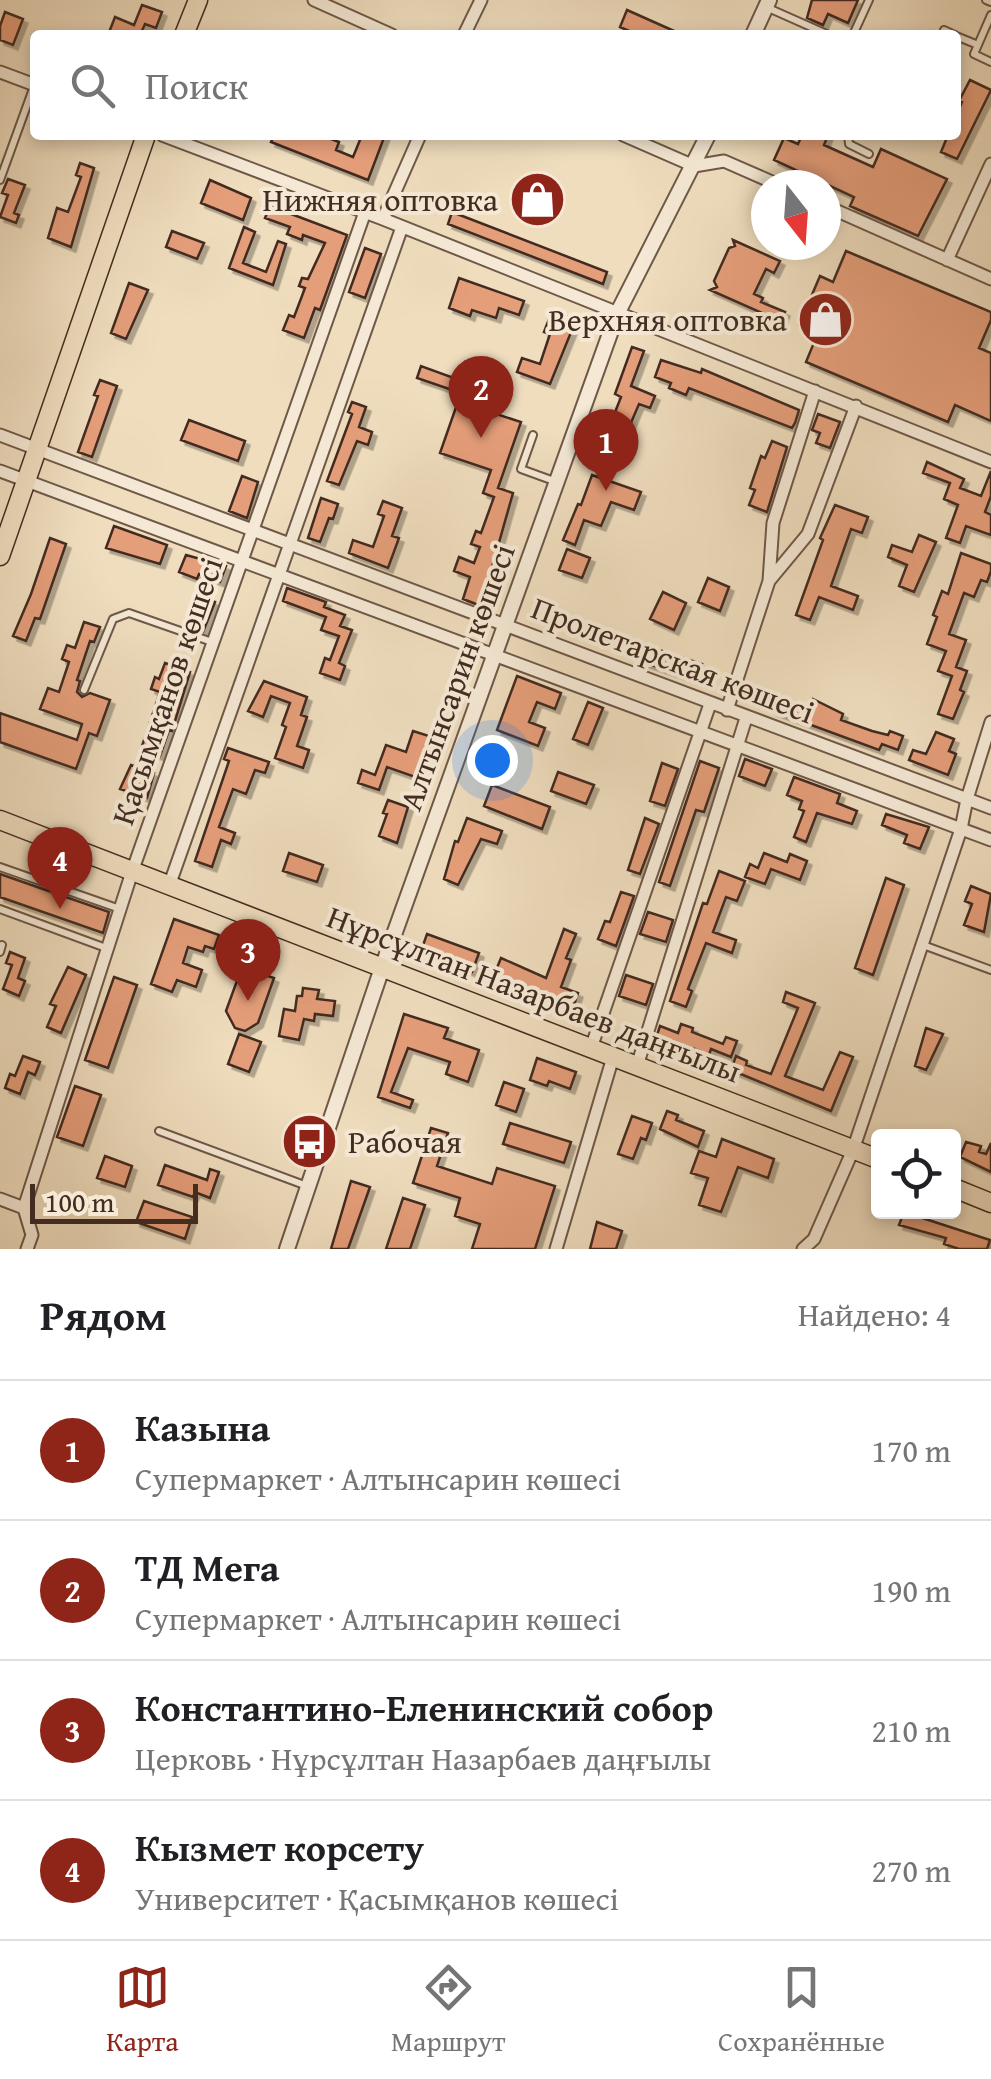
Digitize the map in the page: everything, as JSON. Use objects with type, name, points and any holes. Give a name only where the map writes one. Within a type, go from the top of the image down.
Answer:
[{"type":"main road","points":[[186,30],[198,0]]},
{"type":"main road","points":[[0,556],[144,140]]},
{"type":"main road","name":"Нұрсұлтан Назарбаев даңғылы","points":[[0,820],[871,1156]]},
{"type":"main road","points":[[961,1191],[991,1203]]},
{"type":"street","points":[[314,0],[381,30]]},
{"type":"street","points":[[466,30],[481,0]]},
{"type":"street","points":[[755,30],[767,3]]},
{"type":"street","points":[[0,72],[30,83]]},
{"type":"street","points":[[175,140],[991,462]]},
{"type":"street","points":[[383,219],[418,140]]},
{"type":"street","points":[[634,140],[694,166],[724,161],[751,173]]},
{"type":"street","name":"Алтынсарин көшесі","points":[[288,1249],[382,968],[617,314],[706,140]]},
{"type":"street","points":[[947,260],[991,164]]},
{"type":"street","name":"Қасымқанов көшесі","points":[[27,1249],[32,1235],[24,1208],[132,872],[365,212]]},
{"type":"street","points":[[841,213],[991,279]]},
{"type":"street","name":"Қасымқанов көшесі","points":[[170,886],[402,227]]},
{"type":"street","points":[[728,710],[770,581],[773,523],[816,391]]},
{"type":"street","points":[[770,581],[808,534],[856,406]]},
{"type":"street","name":"Пролетарская көшесі","points":[[0,435],[991,808]]},
{"type":"street","name":"Пролетарская көшесі","points":[[0,471],[991,840]]},
{"type":"street","points":[[592,1048],[710,704]]},
{"type":"street","points":[[637,1066],[746,718]]},
{"type":"street","points":[[803,1249],[814,1238],[854,1150],[961,829],[991,722]]},
{"type":"street","points":[[556,1249],[613,1057]]},
{"type":"street","points":[[0,1199],[24,1208]]},
{"type":"lane","points":[[855,30],[869,0]]},
{"type":"lane","points":[[767,3],[819,30]]},
{"type":"lane","points":[[991,16],[974,54],[991,62]]},
{"type":"lane","points":[[961,38],[978,45]]},
{"type":"lane","points":[[0,180],[30,99]]},
{"type":"lane","points":[[849,140],[849,144],[869,154]]},
{"type":"lane","points":[[533,435],[521,469],[555,482]]},
{"type":"lane","points":[[84,690],[113,620],[128,614],[213,642]]},
{"type":"lane","points":[[0,867],[120,909]]},
{"type":"lane","points":[[0,910],[108,948]]},
{"type":"lane","points":[[922,945],[991,970]]},
{"type":"lane","points":[[159,1131],[308,1186]]},
{"type":"building","points":[[812,0],[858,0],[848,23],[828,14],[823,25],[807,18]]},
{"type":"building","points":[[142,5],[162,12],[156,28],[145,24],[142,30],[110,30],[115,17],[134,25]]},
{"type":"building","points":[[627,10],[672,30],[627,30],[620,27]]},
{"type":"building","points":[[5,12],[23,19],[13,45],[0,40]]},
{"type":"building","points":[[970,80],[991,90],[957,159],[941,152],[946,140],[961,140],[961,97]]},
{"type":"building","points":[[334,140],[339,142],[336,150],[353,157],[360,140],[383,140],[368,180],[271,142]]},
{"type":"building","points":[[783,140],[798,144],[800,140],[826,140],[824,145],[873,167],[881,149],[947,179],[918,236],[850,206],[854,197],[841,191],[841,170],[796,170],[774,160]]},
{"type":"building","points":[[80,163],[94,168],[71,247],[48,238],[57,208],[68,212],[81,177],[76,175]]},
{"type":"building","points":[[8,179],[25,185],[14,213],[19,215],[16,223],[0,217],[8,195],[2,193]]},
{"type":"building","points":[[210,180],[251,198],[243,220],[201,203]]},
{"type":"building","points":[[270,206],[347,235],[320,310],[315,308],[304,338],[283,330],[289,315],[294,317],[305,288],[299,286],[302,278],[308,279],[325,243],[287,234],[290,227],[265,218]]},
{"type":"building","points":[[452,212],[607,272],[603,284],[448,224]]},
{"type":"building","points":[[244,227],[255,232],[243,263],[266,272],[278,241],[286,244],[273,285],[229,268]]},
{"type":"building","points":[[172,231],[204,243],[197,259],[166,247]]},
{"type":"building","points":[[733,240],[751,248],[751,260],[780,261],[774,273],[766,269],[754,294],[763,298],[761,302],[785,312],[779,326],[766,321],[769,316],[710,290],[717,287],[714,281],[729,248],[735,246]]},
{"type":"building","points":[[365,248],[381,254],[365,298],[349,292]]},
{"type":"building","points":[[846,251],[991,312],[979,348],[991,353],[991,421],[955,405],[948,422],[806,362],[818,333],[799,325],[820,276],[833,282]]},
{"type":"building","points":[[459,278],[524,301],[519,315],[499,308],[496,318],[472,310],[470,316],[449,308]]},
{"type":"building","points":[[129,283],[148,290],[126,339],[111,333]]},
{"type":"building","points":[[552,311],[576,320],[550,384],[517,372],[522,358],[540,364],[550,334],[544,332]]},
{"type":"building","points":[[632,347],[644,351],[631,386],[655,396],[650,408],[639,404],[618,453],[597,445],[603,429],[608,430],[621,397],[615,394]]},
{"type":"building","points":[[661,360],[701,373],[702,369],[799,410],[795,423],[792,428],[689,388],[686,395],[669,388],[671,383],[655,377]]},
{"type":"building","points":[[465,362],[503,376],[490,412],[521,422],[498,488],[513,493],[481,606],[463,599],[470,577],[454,571],[459,557],[474,563],[480,547],[471,544],[476,531],[481,533],[494,497],[483,493],[491,470],[440,453],[461,393],[417,378],[421,366],[459,380]]},
{"type":"building","points":[[100,380],[117,386],[92,457],[78,452]]},
{"type":"building","points":[[352,402],[366,407],[359,427],[372,432],[368,445],[357,441],[339,485],[327,481],[352,414],[348,412]]},
{"type":"building","points":[[818,414],[840,422],[830,448],[816,443],[820,433],[812,430]]},
{"type":"building","points":[[189,420],[245,441],[238,461],[181,440]]},
{"type":"building","points":[[772,441],[787,447],[767,512],[749,505],[755,490],[750,488],[761,456],[765,458]]},
{"type":"building","points":[[927,462],[964,479],[960,488],[981,496],[991,471],[991,496],[985,512],[991,515],[991,535],[966,526],[960,543],[946,538],[958,505],[944,499],[950,483],[923,473]]},
{"type":"building","points":[[592,475],[641,492],[634,510],[611,502],[601,526],[584,520],[575,545],[563,540]]},
{"type":"building","points":[[242,476],[258,482],[247,518],[229,511]]},
{"type":"building","points":[[321,498],[338,504],[320,542],[308,538]]},
{"type":"building","points":[[383,501],[402,508],[392,536],[399,538],[388,568],[349,553],[353,540],[373,547],[384,516],[378,514]]},
{"type":"building","points":[[835,505],[868,517],[862,533],[851,529],[831,586],[858,596],[853,610],[819,597],[810,620],[796,615],[823,540],[820,538]]},
{"type":"building","points":[[114,526],[167,545],[160,564],[106,548]]},
{"type":"building","points":[[919,535],[936,542],[914,592],[899,586],[907,565],[888,557],[892,545],[912,552]]},
{"type":"building","points":[[50,538],[66,544],[40,619],[35,618],[26,641],[13,636]]},
{"type":"building","points":[[567,549],[590,558],[582,578],[559,570]]},
{"type":"building","points":[[961,553],[991,564],[991,571],[987,582],[981,580],[974,597],[964,593],[949,634],[966,640],[956,667],[967,671],[960,690],[964,692],[953,719],[938,714],[952,676],[938,671],[946,651],[927,644],[937,617],[933,615],[942,591],[948,594]]},
{"type":"building","points":[[186,555],[226,566],[220,582],[179,572]]},
{"type":"building","points":[[708,578],[729,587],[720,611],[698,602]]},
{"type":"building","points":[[287,588],[326,602],[324,607],[345,615],[340,626],[352,630],[339,663],[345,666],[340,680],[320,673],[339,636],[321,630],[326,617],[283,601]]},
{"type":"building","points":[[663,592],[686,603],[674,630],[650,619]]},
{"type":"building","points":[[199,596],[215,602],[203,632],[184,625]]},
{"type":"building","points":[[84,622],[100,627],[94,642],[90,641],[77,692],[82,697],[90,693],[110,700],[97,736],[89,733],[76,769],[0,742],[0,713],[77,740],[82,724],[40,709],[48,688],[59,692],[69,662],[62,659],[67,645],[75,648]]},
{"type":"building","points":[[647,646],[702,664],[696,680],[642,662]]},
{"type":"building","points":[[165,663],[190,672],[160,756],[141,749],[160,692],[151,689]]},
{"type":"building","points":[[517,676],[561,693],[555,709],[537,702],[529,722],[545,728],[538,746],[497,730]]},
{"type":"building","points":[[264,681],[307,697],[301,715],[307,717],[297,746],[309,750],[303,768],[275,758],[290,703],[271,696],[263,717],[248,711]]},
{"type":"building","points":[[813,699],[843,714],[841,720],[903,736],[898,750],[882,744],[879,750],[773,711],[778,700],[808,712]]},
{"type":"building","points":[[588,702],[603,708],[588,745],[573,739]]},
{"type":"building","points":[[413,731],[432,737],[418,778],[387,767],[379,790],[358,783],[362,770],[375,775],[386,745],[406,752]]},
{"type":"building","points":[[936,732],[954,739],[949,751],[956,754],[948,775],[909,760],[913,750],[926,754]]},
{"type":"building","points":[[228,748],[269,762],[265,773],[255,770],[246,794],[233,789],[219,827],[235,833],[231,844],[221,840],[212,867],[195,861],[229,761],[224,759]]},
{"type":"building","points":[[745,759],[772,769],[765,786],[739,776]]},
{"type":"building","points":[[700,761],[719,768],[704,812],[696,810],[670,886],[659,882]]},
{"type":"building","points":[[662,763],[678,769],[665,806],[650,801]]},
{"type":"building","points":[[131,765],[154,773],[147,798],[120,789]]},
{"type":"building","points":[[558,772],[594,785],[586,804],[551,791]]},
{"type":"building","points":[[794,777],[840,794],[837,803],[857,811],[852,824],[817,813],[806,842],[794,837],[804,811],[799,809],[802,801],[787,795]]},
{"type":"building","points":[[492,785],[550,807],[542,829],[484,806]]},
{"type":"building","points":[[388,800],[408,807],[397,843],[379,836]]},
{"type":"building","points":[[886,814],[929,827],[920,849],[904,843],[907,835],[882,825]]},
{"type":"building","points":[[467,818],[502,831],[497,844],[481,839],[458,885],[444,879],[455,841],[458,842]]},
{"type":"building","points":[[645,818],[659,824],[640,874],[628,870]]},
{"type":"building","points":[[289,853],[323,865],[317,882],[283,871]]},
{"type":"building","points":[[764,853],[787,862],[790,854],[807,861],[800,880],[771,869],[765,884],[745,877],[750,864],[758,868]]},
{"type":"building","points":[[719,871],[745,881],[737,901],[726,897],[713,932],[736,940],[732,953],[706,943],[688,989],[692,991],[686,1007],[670,1001],[703,903],[707,904]]},
{"type":"building","points":[[0,874],[109,912],[103,933],[0,897]]},
{"type":"building","points":[[886,878],[904,885],[873,975],[855,968]]},
{"type":"building","points":[[971,886],[991,894],[984,932],[964,925],[972,904],[965,901]]},
{"type":"building","points":[[621,892],[634,896],[616,946],[598,939],[605,921],[610,922]]},
{"type":"building","points":[[648,912],[673,920],[666,942],[640,934]]},
{"type":"building","points":[[174,919],[219,935],[214,949],[205,946],[203,952],[188,947],[183,963],[202,970],[196,987],[177,980],[172,992],[151,984]]},
{"type":"building","points":[[564,929],[576,934],[566,958],[571,960],[561,987],[578,993],[573,1008],[536,999],[539,992],[494,975],[501,958],[546,978]]},
{"type":"building","points":[[427,934],[479,953],[472,972],[421,951]]},
{"type":"building","points":[[10,952],[25,958],[18,978],[25,981],[19,996],[3,989],[12,965],[6,963]]},
{"type":"building","points":[[68,967],[86,975],[61,1033],[47,1027],[56,1006],[50,1004]]},
{"type":"building","points":[[242,967],[274,978],[258,1023],[245,1031],[235,1028],[226,1011]]},
{"type":"building","points":[[626,975],[653,984],[646,1005],[619,996]]},
{"type":"building","points":[[114,977],[137,985],[108,1068],[85,1060]]},
{"type":"building","points":[[303,988],[319,990],[317,999],[335,1001],[333,1016],[315,1014],[314,1021],[304,1019],[299,1040],[279,1036],[284,1009],[295,1011],[297,996],[302,996]]},
{"type":"building","points":[[786,992],[815,1003],[785,1076],[823,1090],[840,1052],[853,1057],[831,1111],[731,1070],[736,1056],[747,1061],[746,1065],[771,1074],[798,1008],[783,1002]]},
{"type":"building","points":[[404,1014],[448,1028],[444,1038],[479,1050],[468,1082],[446,1074],[450,1062],[408,1048],[391,1092],[413,1100],[410,1108],[378,1097]]},
{"type":"building","points":[[681,1024],[723,1044],[726,1037],[737,1041],[731,1057],[711,1049],[708,1058],[668,1039],[665,1048],[654,1044],[660,1026],[678,1033]]},
{"type":"building","points":[[926,1028],[943,1034],[926,1070],[915,1066]]},
{"type":"building","points":[[239,1034],[261,1042],[249,1072],[228,1064]]},
{"type":"building","points":[[23,1056],[40,1062],[35,1075],[28,1072],[20,1094],[5,1088]]},
{"type":"building","points":[[537,1058],[576,1072],[570,1089],[549,1081],[547,1086],[530,1080]]},
{"type":"building","points":[[504,1082],[524,1089],[516,1112],[496,1105]]},
{"type":"building","points":[[75,1086],[101,1095],[83,1146],[57,1137]]},
{"type":"building","points":[[667,1111],[678,1115],[676,1120],[704,1131],[698,1147],[660,1129]]},
{"type":"building","points":[[632,1116],[652,1123],[633,1159],[618,1154]]},
{"type":"building","points":[[510,1123],[571,1142],[564,1163],[503,1144]]},
{"type":"building","points":[[431,1128],[448,1133],[437,1166],[492,1184],[497,1168],[555,1186],[535,1249],[472,1249],[480,1224],[455,1216],[460,1198],[413,1183]]},
{"type":"building","points":[[722,1139],[774,1159],[768,1178],[738,1167],[721,1212],[699,1205],[708,1178],[691,1173],[699,1151],[716,1157]]},
{"type":"building","points":[[966,1142],[981,1146],[979,1152],[986,1154],[991,1143],[991,1172],[961,1157]]},
{"type":"building","points":[[105,1156],[132,1166],[125,1187],[97,1178]]},
{"type":"building","points":[[165,1165],[207,1180],[210,1169],[219,1172],[210,1198],[195,1192],[193,1197],[158,1185]]},
{"type":"building","points":[[351,1181],[370,1187],[348,1249],[331,1249]]},
{"type":"building","points":[[403,1198],[425,1205],[410,1249],[386,1249]]},
{"type":"building","points":[[144,1201],[192,1217],[185,1239],[136,1222]]},
{"type":"building","points":[[901,1219],[926,1219],[990,1240],[987,1249],[959,1249],[944,1244],[946,1238],[899,1225]]},
{"type":"building","points":[[597,1222],[622,1231],[616,1249],[590,1249]]},
{"type":"place","name":"Нижняя оптовка","points":[[537,200]]},
{"type":"place","name":"Верхняя оптовка","points":[[826,320]]},
{"type":"place","name":"ТД Мега","points":[[481,438]]},
{"type":"place","name":"Казына","points":[[606,491]]},
{"type":"place","name":"Кызмет корсету","points":[[60,909]]},
{"type":"place","name":"Константино-Еленинский собор","points":[[248,1001]]},
{"type":"place","name":"Рабочая","points":[[309,1142]]}]
